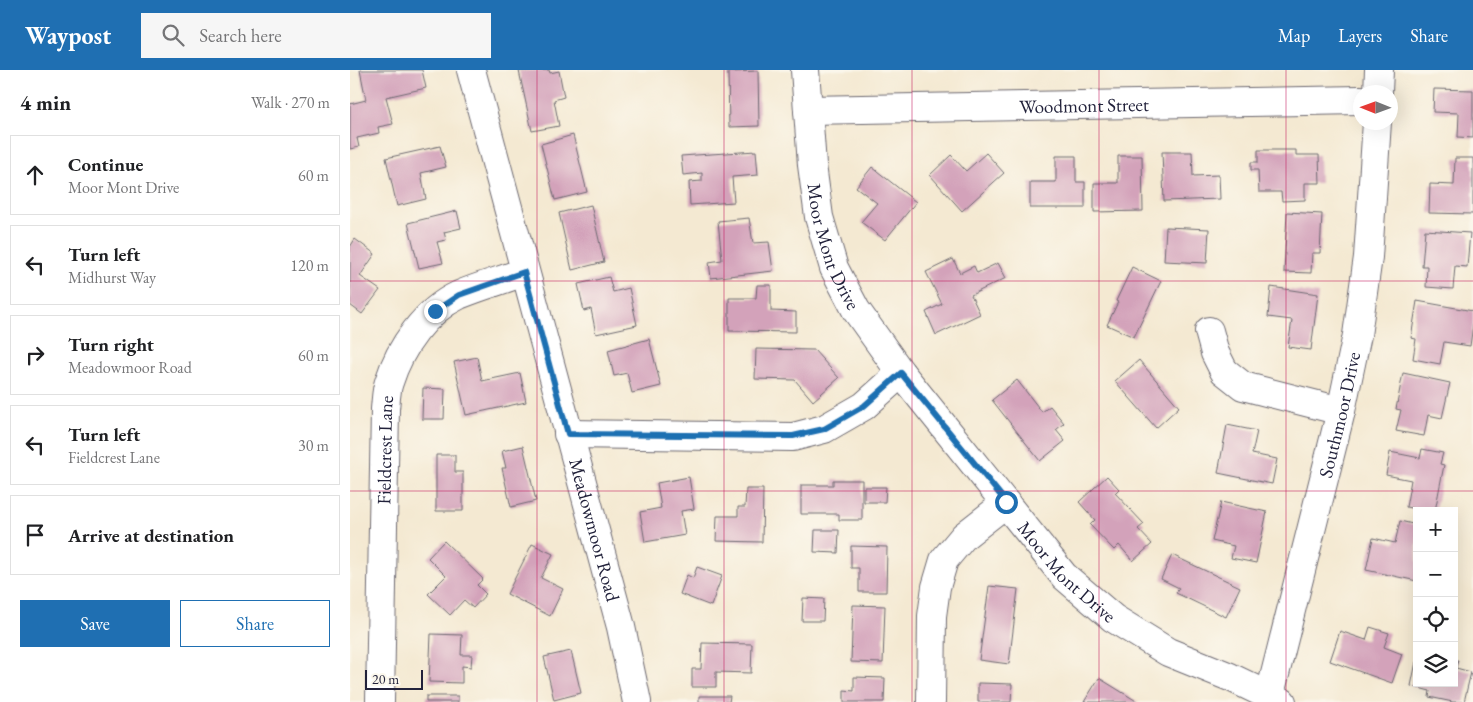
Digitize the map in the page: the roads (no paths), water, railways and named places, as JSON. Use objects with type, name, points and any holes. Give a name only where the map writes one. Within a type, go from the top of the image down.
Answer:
[{"type":"street","name":"Meadowmoor Road","points":[[471,70],[621,627],[637,702]]},
{"type":"street","name":"Moor Mont Drive","points":[[805,70],[812,165],[819,217],[834,268],[856,310],[901,373],[1064,576],[1113,618],[1168,652],[1230,677],[1273,700]]},
{"type":"street","points":[[1378,85],[1379,70]]},
{"type":"street","name":"Woodmont Street","points":[[808,110],[1353,100]]},
{"type":"street","name":"Southmoor Drive","points":[[1273,700],[1357,335],[1368,257],[1376,130]]},
{"type":"street","name":"Fieldcrest Lane","points":[[380,702],[385,408],[388,383],[401,354],[417,329],[435,311],[459,295],[524,272]]},
{"type":"street","points":[[1209,330],[1215,353],[1224,371],[1243,386],[1341,411]]},
{"type":"street","points":[[568,434],[793,436],[824,429],[864,406],[901,373]]},
{"type":"street","points":[[931,702],[932,616],[936,587],[944,560],[964,536],[1006,502]]}]
